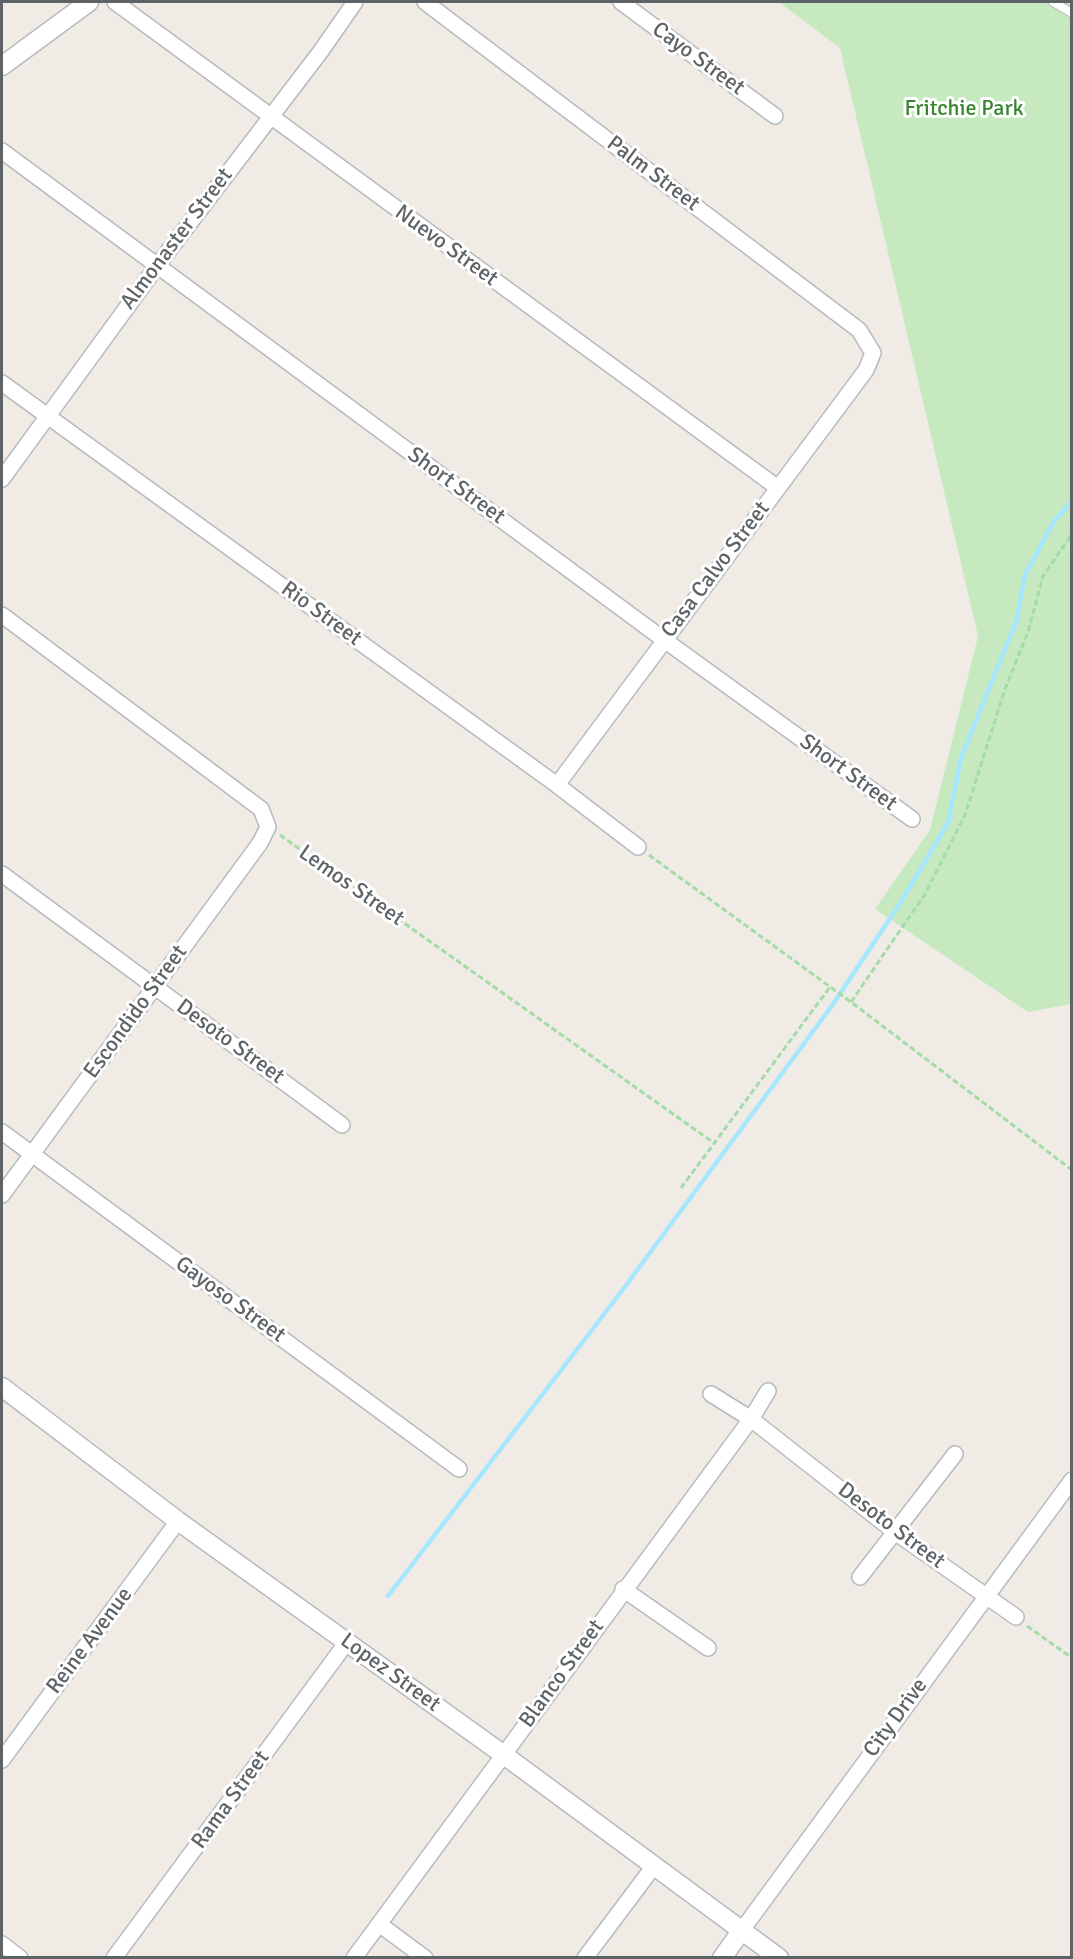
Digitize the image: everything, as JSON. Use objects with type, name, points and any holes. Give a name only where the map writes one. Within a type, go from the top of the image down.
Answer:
[{"type":"street","points":[[2,66],[89,2]]},
{"type":"street","name":"Nuevo Street","points":[[115,2],[778,488]]},
{"type":"street","name":"Almonaster Street","points":[[2,479],[157,266],[321,51],[355,2]]},
{"type":"street","name":"Palm Street","points":[[425,2],[859,330],[873,353]]},
{"type":"street","name":"Cayo Street","points":[[621,2],[775,116]]},
{"type":"street","name":"Short Street","points":[[2,151],[663,639],[912,819]]},
{"type":"street","name":"Casa Calvo Street","points":[[557,785],[663,639],[866,370],[873,353]]},
{"type":"street","name":"Rio Street","points":[[2,383],[557,785],[638,847]]},
{"type":"street","points":[[2,615],[261,809],[268,827]]},
{"type":"street","name":"Escondido Street","points":[[2,1195],[260,843],[268,827]]},
{"type":"street","name":"Desoto Street","points":[[2,874],[342,1125]]},
{"type":"street","name":"Gayoso Street","points":[[2,1132],[459,1469]]},
{"type":"street","name":"Lopez Street","points":[[2,1387],[178,1521],[504,1755],[779,1958]]},
{"type":"street","name":"Blanco Street","points":[[354,1958],[623,1589],[751,1419],[768,1391]]},
{"type":"street","name":"Desoto Street","points":[[711,1394],[751,1419],[896,1532],[1016,1617]]},
{"type":"street","points":[[860,1577],[954,1454]]},
{"type":"street","name":"City Drive","points":[[722,1958],[1071,1480]]},
{"type":"street","name":"Reine Avenue","points":[[2,1760],[178,1521]]},
{"type":"street","points":[[623,1589],[708,1648]]},
{"type":"street","name":"Rama Street","points":[[114,1958],[347,1642]]},
{"type":"street","points":[[585,1958],[654,1866]]},
{"type":"street","points":[[379,1924],[425,1958]]},
{"type":"street","points":[[2,1944],[20,1958]]},
{"type":"lane","points":[[1053,2],[1071,13]]},
{"type":"path","points":[[851,1002],[925,894],[965,815],[1005,689],[1028,632],[1044,576],[1071,534]]},
{"type":"path","name":"Lemos Street","points":[[268,827],[714,1143]]},
{"type":"path","points":[[638,847],[851,1002],[1071,1170]]},
{"type":"path","points":[[681,1188],[830,987]]},
{"type":"path","points":[[1016,1617],[1071,1658]]},
{"type":"green space","name":"Fritchie Park","points":[[779,2],[1071,2],[1071,1004],[1028,1012],[875,909],[930,830],[978,636],[840,48]]},
{"type":"waterway","points":[[388,1596],[621,1292],[831,1007],[899,905],[948,823],[961,758],[1016,622],[1025,575],[1054,521],[1072,501]]}]
